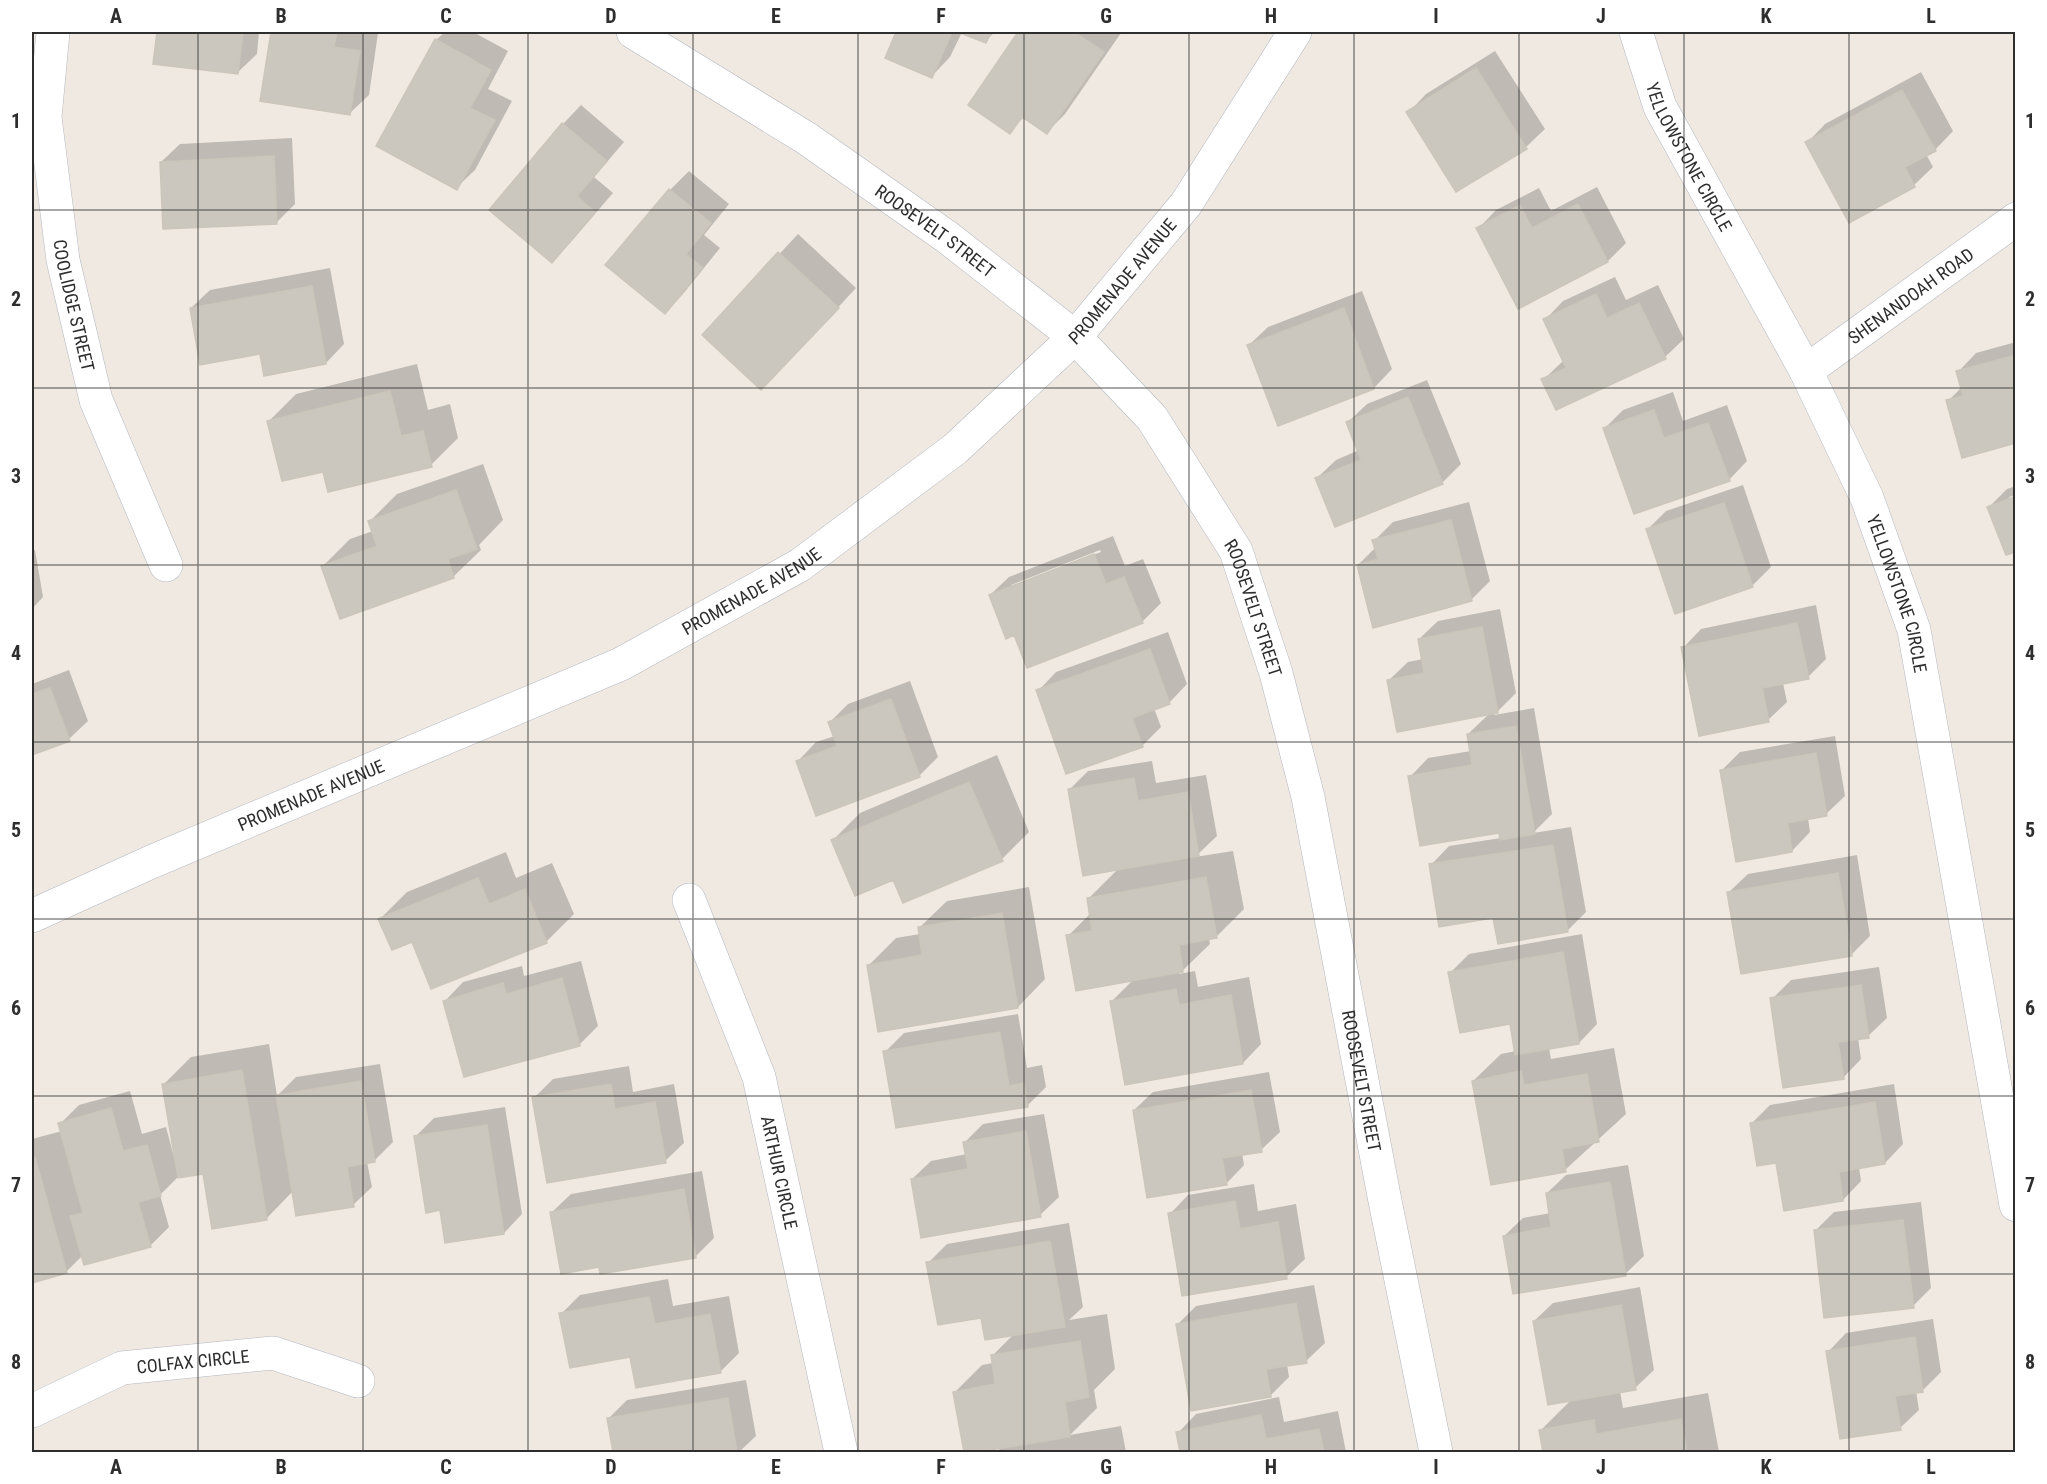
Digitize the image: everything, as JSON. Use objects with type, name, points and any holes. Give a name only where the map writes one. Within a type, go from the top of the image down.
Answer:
[{"type":"street","name":"COOLIDGE STREET","points":[[53,32],[45,117],[63,260],[96,400],[166,565]]},
{"type":"street","name":"ROOSEVELT STREET","points":[[633,32],[806,138],[947,237],[1075,337],[1152,418],[1236,550],[1276,673],[1308,797],[1385,1201],[1436,1452]]},
{"type":"street","name":"PROMENADE AVENUE","points":[[32,916],[151,861],[621,664],[800,565],[955,449],[1075,337],[1186,204],[1295,32]]},
{"type":"street","name":"YELLOWSTONE CIRCLE","points":[[1636,32],[1660,107],[1806,371],[1868,498],[1914,630],[2016,1205]]},
{"type":"street","name":"SHENANDOAH ROAD","points":[[1806,371],[2016,219]]},
{"type":"street","name":"ARTHUR CIRCLE","points":[[689,900],[759,1077],[842,1452]]},
{"type":"street","name":"COLFAX CIRCLE","points":[[32,1411],[122,1368],[273,1353],[358,1381]]},
{"type":"building","points":[[157,32],[243,32],[238,74],[153,64]]},
{"type":"building","points":[[271,32],[337,32],[334,47],[360,51],[350,115],[260,101]]},
{"type":"building","points":[[896,32],[952,32],[932,78],[885,58]]},
{"type":"building","points":[[958,32],[991,32],[986,43]]},
{"type":"building","points":[[1018,32],[1074,32],[1104,52],[1047,134],[1022,117],[1010,134],[968,105]]},
{"type":"building","points":[[435,39],[491,70],[470,108],[495,120],[457,190],[376,146]]},
{"type":"building","points":[[1476,68],[1527,149],[1456,192],[1406,112]]},
{"type":"building","points":[[1902,90],[1936,151],[1905,167],[1915,187],[1849,223],[1805,142]]},
{"type":"building","points":[[562,123],[607,161],[577,196],[595,212],[552,263],[489,210]]},
{"type":"building","points":[[274,156],[277,224],[163,229],[160,162]]},
{"type":"building","points":[[669,189],[711,223],[686,254],[703,268],[665,314],[605,265]]},
{"type":"building","points":[[1578,204],[1608,262],[1518,309],[1476,228],[1520,205],[1532,228]]},
{"type":"building","points":[[778,252],[839,308],[761,390],[702,335]]},
{"type":"building","points":[[312,286],[326,364],[264,376],[260,354],[200,365],[190,308]]},
{"type":"building","points":[[1596,294],[1607,318],[1639,303],[1666,359],[1556,410],[1541,379],[1566,368],[1543,319]]},
{"type":"building","points":[[1344,308],[1374,389],[1278,426],[1247,345]]},
{"type":"building","points":[[2016,355],[2016,443],[1962,458],[1946,400],[1963,396],[1956,371]]},
{"type":"building","points":[[390,391],[401,436],[423,431],[432,467],[328,492],[323,472],[282,481],[267,421]]},
{"type":"building","points":[[1408,397],[1443,484],[1335,527],[1315,478],[1361,460],[1346,422]]},
{"type":"building","points":[[1654,410],[1664,438],[1708,423],[1730,481],[1634,514],[1603,428]]},
{"type":"building","points":[[456,490],[477,549],[448,559],[454,578],[340,619],[321,566],[377,546],[368,521]]},
{"type":"building","points":[[2016,496],[2016,552],[2006,555],[1987,507]]},
{"type":"building","points":[[1724,503],[1753,587],[1675,614],[1646,529]]},
{"type":"building","points":[[1451,520],[1472,601],[1373,628],[1357,565],[1378,559],[1372,540]]},
{"type":"building","points":[[1094,554],[1106,584],[1124,577],[1143,623],[1027,668],[1014,635],[1006,639],[989,595]]},
{"type":"building","points":[[1797,623],[1809,679],[1762,688],[1769,722],[1699,736],[1681,647]]},
{"type":"building","points":[[1482,627],[1498,713],[1397,732],[1387,680],[1424,673],[1418,639]]},
{"type":"building","points":[[1150,649],[1170,704],[1132,718],[1143,747],[1066,774],[1036,690]]},
{"type":"building","points":[[50,688],[70,741],[32,755],[32,694]]},
{"type":"building","points":[[891,699],[920,777],[816,816],[796,761],[837,746],[828,722]]},
{"type":"building","points":[[1516,726],[1535,834],[1500,840],[1499,833],[1420,846],[1408,776],[1472,765],[1467,734]]},
{"type":"building","points":[[1816,753],[1827,816],[1788,823],[1792,852],[1736,862],[1720,770]]},
{"type":"building","points":[[1134,778],[1138,801],[1188,792],[1199,856],[1083,876],[1068,789]]},
{"type":"building","points":[[969,782],[1003,861],[903,903],[893,880],[855,896],[831,840]]},
{"type":"building","points":[[1553,845],[1568,932],[1498,944],[1493,918],[1439,927],[1429,864]]},
{"type":"building","points":[[1838,873],[1852,956],[1741,974],[1727,892]]},
{"type":"building","points":[[1206,877],[1217,938],[1179,945],[1183,972],[1076,991],[1066,935],[1092,931],[1087,898]]},
{"type":"building","points":[[478,878],[489,904],[525,889],[547,943],[431,989],[412,942],[392,950],[378,919]]},
{"type":"building","points":[[1002,913],[1018,1008],[878,1032],[867,965],[922,955],[918,927]]},
{"type":"building","points":[[1563,952],[1579,1044],[1515,1055],[1510,1024],[1460,1033],[1448,972]]},
{"type":"building","points":[[562,978],[580,1046],[464,1077],[443,1001],[503,983],[506,994]]},
{"type":"building","points":[[1861,985],[1869,1038],[1838,1042],[1844,1079],[1783,1088],[1770,998]]},
{"type":"building","points":[[1176,989],[1179,1005],[1231,995],[1243,1064],[1125,1085],[1110,1001]]},
{"type":"building","points":[[1000,1032],[1009,1086],[1024,1083],[1028,1107],[896,1128],[883,1051]]},
{"type":"building","points":[[242,1070],[267,1220],[212,1229],[203,1174],[178,1178],[162,1084]]},
{"type":"building","points":[[1521,1071],[1524,1085],[1587,1074],[1599,1142],[1562,1149],[1566,1172],[1491,1185],[1472,1081]]},
{"type":"building","points":[[361,1081],[375,1162],[347,1167],[354,1207],[296,1216],[276,1095]]},
{"type":"building","points":[[611,1084],[615,1109],[655,1102],[666,1163],[547,1183],[532,1097]]},
{"type":"building","points":[[1251,1090],[1262,1152],[1222,1158],[1227,1185],[1147,1198],[1133,1110]]},
{"type":"building","points":[[1875,1102],[1885,1164],[1839,1172],[1843,1201],[1784,1211],[1776,1163],[1757,1166],[1750,1123]]},
{"type":"building","points":[[111,1108],[123,1151],[147,1145],[161,1196],[138,1202],[151,1247],[84,1265],[70,1216],[83,1213],[58,1123]]},
{"type":"building","points":[[487,1125],[504,1234],[445,1243],[440,1210],[426,1213],[414,1136]]},
{"type":"building","points":[[1026,1131],[1041,1217],[921,1238],[911,1179],[968,1169],[963,1142]]},
{"type":"building","points":[[35,1157],[67,1273],[32,1283],[32,1158]]},
{"type":"building","points":[[1610,1182],[1626,1276],[1513,1294],[1503,1236],[1551,1227],[1546,1193]]},
{"type":"building","points":[[684,1189],[696,1258],[600,1274],[599,1267],[561,1274],[550,1212]]},
{"type":"building","points":[[1235,1201],[1240,1229],[1278,1222],[1287,1279],[1182,1296],[1168,1213]]},
{"type":"building","points":[[1903,1220],[1914,1308],[1824,1318],[1814,1230]]},
{"type":"building","points":[[1050,1241],[1065,1327],[985,1340],[981,1318],[938,1325],[926,1262]]},
{"type":"building","points":[[649,1297],[655,1324],[710,1314],[721,1373],[636,1388],[630,1357],[570,1368],[559,1313]]},
{"type":"building","points":[[1296,1303],[1307,1363],[1266,1369],[1271,1397],[1191,1411],[1176,1324]]},
{"type":"building","points":[[1621,1305],[1636,1390],[1548,1405],[1533,1321]]},
{"type":"building","points":[[1915,1337],[1923,1392],[1895,1396],[1901,1430],[1840,1439],[1826,1351]]},
{"type":"building","points":[[1080,1341],[1089,1397],[1065,1402],[1070,1437],[977,1452],[964,1452],[953,1392],[995,1384],[991,1355]]},
{"type":"building","points":[[728,1398],[737,1452],[613,1452],[607,1418]]},
{"type":"building","points":[[1261,1415],[1266,1439],[1319,1429],[1324,1452],[1180,1452],[1176,1432]]},
{"type":"building","points":[[1681,1419],[1687,1452],[1543,1452],[1539,1430],[1594,1420],[1596,1434]]}]
